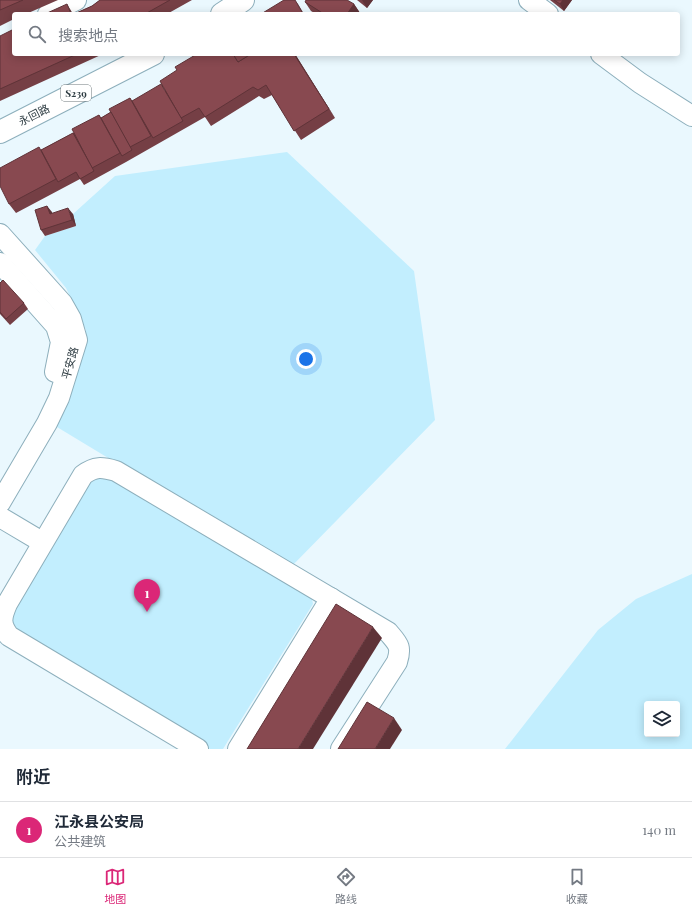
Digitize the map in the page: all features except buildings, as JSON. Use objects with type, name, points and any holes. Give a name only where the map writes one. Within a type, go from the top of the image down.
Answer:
[{"type":"main road","points":[[225,12],[243,0]]},
{"type":"main road","name":"永回路","points":[[0,132],[149,56]]},
{"type":"street","points":[[52,12],[76,0]]},
{"type":"street","points":[[529,0],[545,12]]},
{"type":"street","points":[[604,56],[640,83],[692,116]]},
{"type":"street","name":"平安路","points":[[0,234],[62,303],[70,319],[76,340],[59,398],[47,423],[0,502]]},
{"type":"street","name":"平安路","points":[[0,263],[56,326],[61,342],[50,390],[35,420],[0,479]]},
{"type":"street","points":[[198,749],[9,636],[3,628],[2,615],[7,604],[42,542],[83,475],[92,469],[101,467],[116,471],[388,632],[398,643],[400,651],[397,662],[341,749]]},
{"type":"street","points":[[0,517],[42,542]]},
{"type":"street","points":[[238,749],[331,598]]},
{"type":"shaded area","points":[[287,152],[414,271],[435,420],[290,568],[52,424],[75,383],[86,330],[66,288],[35,250],[45,236],[76,226],[73,214],[115,176]]},
{"type":"shaded area","points":[[105,474],[311,594],[313,604],[223,749],[210,749],[14,633],[8,616],[88,481]]},
{"type":"shaded area","points":[[692,574],[692,749],[505,749],[598,630],[636,599]]},
{"type":"place","name":"江永县公安局","points":[[147,612]]}]
